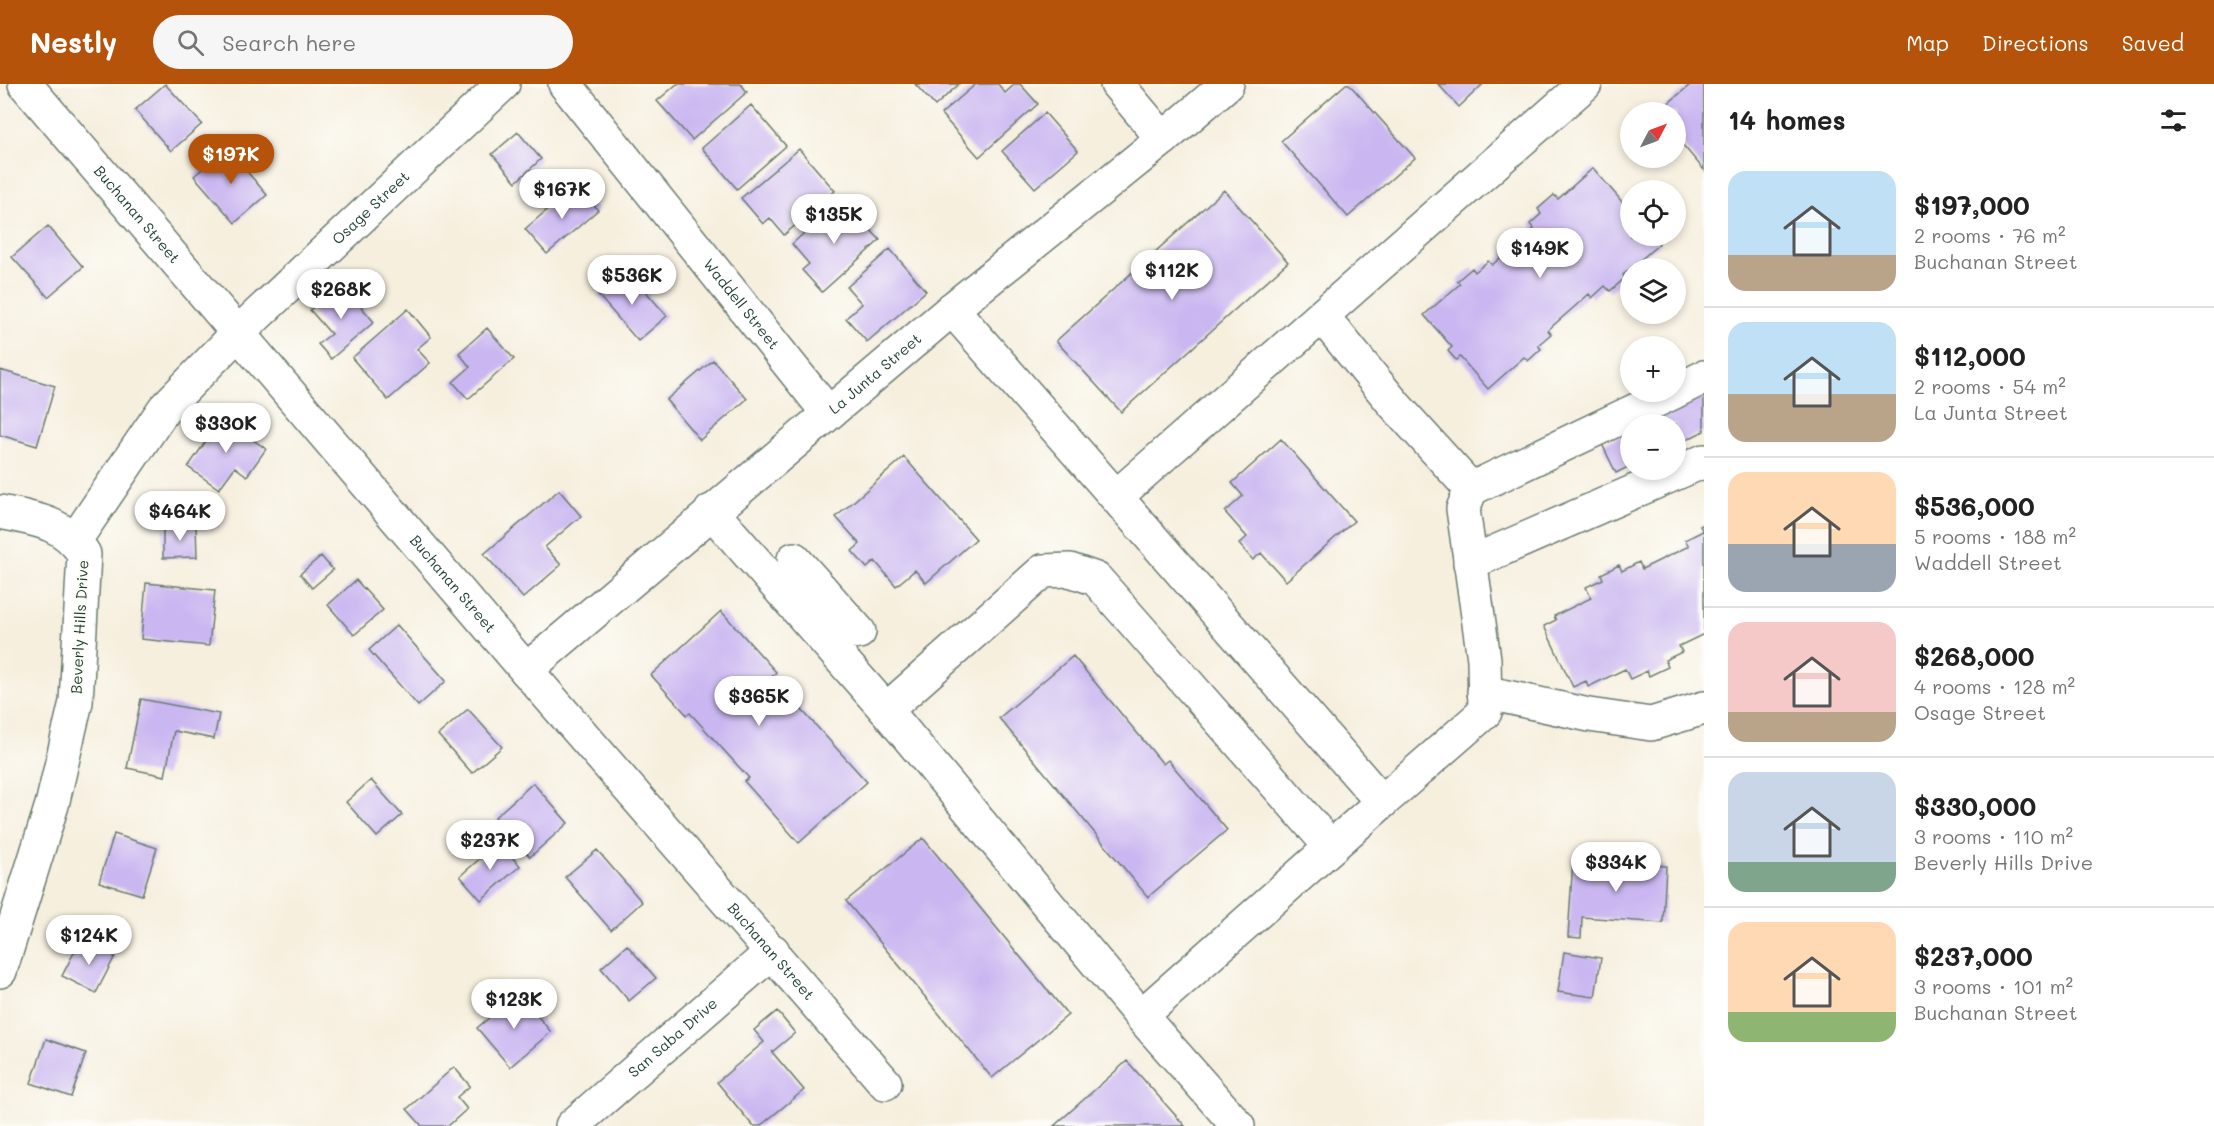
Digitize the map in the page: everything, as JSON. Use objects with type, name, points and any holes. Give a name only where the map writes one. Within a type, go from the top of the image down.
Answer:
[{"type":"street","name":"Buchanan Street","points":[[25,84],[526,670],[773,951],[885,1083]]},
{"type":"street","name":"Osage Street","points":[[238,333],[503,84]]},
{"type":"street","name":"Waddell Street","points":[[565,84],[828,413]]},
{"type":"street","points":[[1117,84],[1164,139]]},
{"type":"street","name":"La Junta Street","points":[[526,670],[952,309],[1164,139],[1227,84]]},
{"type":"street","points":[[1117,496],[1585,84]]},
{"type":"street","points":[[952,309],[1382,802]]},
{"type":"street","points":[[1322,316],[1394,404],[1471,489]]},
{"type":"street","name":"Beverly Hills Drive","points":[[0,971],[52,805],[76,702],[84,554],[75,540],[164,409],[238,333]]},
{"type":"street","points":[[1686,386],[1704,377]]},
{"type":"street","points":[[1142,1016],[1485,712],[1484,659],[1463,509],[1471,489],[1652,402]]},
{"type":"street","points":[[1470,563],[1704,461]]},
{"type":"street","points":[[711,511],[808,598],[859,632]]},
{"type":"street","points":[[0,512],[29,518],[66,531],[75,540]]},
{"type":"street","points":[[794,559],[808,598],[852,671],[1142,1016],[1238,1126]]},
{"type":"street","points":[[886,710],[1043,571],[1070,570],[1096,579],[1331,847]]},
{"type":"street","points":[[1485,692],[1589,716],[1651,724],[1704,708]]},
{"type":"street","name":"San Saba Drive","points":[[572,1126],[773,951]]},
{"type":"building","points":[[165,84],[202,124],[171,151],[135,110]]},
{"type":"building","points":[[677,84],[741,84],[747,92],[692,140],[657,101]]},
{"type":"building","points":[[915,84],[959,84],[935,106]]},
{"type":"building","points":[[976,84],[998,84],[1005,93],[1015,84],[1020,84],[1038,104],[979,157],[941,114]]},
{"type":"building","points":[[1346,84],[1349,84],[1415,158],[1348,217],[1281,141]]},
{"type":"building","points":[[1438,84],[1483,84],[1459,107]]},
{"type":"building","points":[[1691,84],[1704,84],[1704,170],[1686,149],[1686,102],[1670,102]]},
{"type":"building","points":[[751,105],[786,146],[737,189],[702,148]]},
{"type":"building","points":[[1045,113],[1078,151],[1035,188],[1002,151]]},
{"type":"building","points":[[518,132],[541,159],[516,182],[492,154]]},
{"type":"building","points":[[227,148],[267,195],[235,223],[194,176]]},
{"type":"building","points":[[799,149],[835,191],[784,235],[770,218],[763,224],[741,198]]},
{"type":"building","points":[[1593,168],[1620,199],[1620,246],[1657,246],[1643,258],[1620,258],[1620,282],[1610,291],[1605,286],[1592,298],[1589,294],[1548,330],[1551,334],[1538,345],[1541,349],[1528,361],[1524,357],[1488,389],[1460,357],[1456,360],[1448,351],[1452,347],[1424,315],[1460,284],[1457,281],[1472,268],[1475,272],[1488,261],[1492,265],[1534,229],[1530,224],[1541,214],[1538,209],[1554,195],[1558,199]]},
{"type":"building","points":[[576,185],[598,210],[547,254],[525,229]]},
{"type":"building","points":[[1224,190],[1288,262],[1121,412],[1056,341]]},
{"type":"building","points":[[842,199],[880,240],[822,292],[802,270],[809,264],[792,244]]},
{"type":"building","points":[[48,226],[83,267],[48,297],[12,257]]},
{"type":"building","points":[[890,249],[926,291],[867,342],[846,318],[862,304],[847,287]]},
{"type":"building","points":[[627,270],[667,316],[638,341],[598,295]]},
{"type":"building","points":[[341,283],[374,322],[331,359],[318,344],[331,334],[310,310]]},
{"type":"building","points":[[408,309],[431,337],[417,349],[430,363],[388,400],[352,358]]},
{"type":"building","points":[[487,328],[514,359],[468,399],[453,382],[470,367],[459,353]]},
{"type":"building","points":[[713,360],[747,399],[700,440],[666,400]]},
{"type":"building","points":[[0,370],[55,386],[37,446],[0,435]]},
{"type":"building","points":[[1704,395],[1704,431],[1686,440],[1686,414],[1664,414]]},
{"type":"building","points":[[222,418],[266,449],[247,476],[235,467],[219,489],[188,467]]},
{"type":"building","points":[[1620,436],[1620,471],[1616,473],[1602,444]]},
{"type":"building","points":[[1281,439],[1354,521],[1286,581],[1261,553],[1253,560],[1239,544],[1247,537],[1225,512],[1243,496],[1232,483]]},
{"type":"building","points":[[904,457],[976,539],[926,583],[915,570],[896,586],[875,561],[867,568],[852,551],[860,544],[836,517]]},
{"type":"building","points":[[559,490],[581,516],[545,547],[561,565],[523,598],[484,554]]},
{"type":"building","points":[[1704,524],[1704,634],[1679,646],[1682,652],[1665,660],[1668,667],[1649,676],[1647,671],[1630,679],[1625,669],[1588,687],[1586,681],[1573,687],[1544,626],[1556,620],[1554,616],[1591,598],[1586,587],[1603,579],[1601,574],[1619,565],[1622,571],[1639,562],[1642,569],[1689,546],[1685,540],[1703,531],[1700,526]]},
{"type":"building","points":[[196,526],[197,557],[163,558],[163,527]]},
{"type":"building","points":[[321,556],[333,570],[312,588],[300,574]]},
{"type":"building","points":[[356,580],[383,610],[354,635],[328,605]]},
{"type":"building","points":[[146,583],[215,590],[209,646],[141,639]]},
{"type":"building","points":[[721,611],[776,672],[772,677],[867,782],[799,843],[744,781],[749,778],[690,713],[687,715],[651,675]]},
{"type":"building","points":[[397,625],[446,681],[418,706],[369,650]]},
{"type":"building","points":[[1073,656],[1163,764],[1168,760],[1227,830],[1148,897],[999,718]]},
{"type":"building","points":[[141,699],[219,714],[214,739],[174,731],[165,776],[127,768]]},
{"type":"building","points":[[468,709],[502,747],[472,773],[438,735]]},
{"type":"building","points":[[371,780],[402,815],[377,837],[346,802]]},
{"type":"building","points":[[533,783],[568,823],[530,857],[495,817]]},
{"type":"building","points":[[114,834],[157,848],[142,895],[99,882]]},
{"type":"building","points":[[923,838],[1068,1015],[992,1078],[846,901]]},
{"type":"building","points":[[499,842],[520,866],[481,900],[460,876]]},
{"type":"building","points":[[597,850],[642,902],[611,930],[565,877]]},
{"type":"building","points":[[1573,859],[1666,866],[1663,923],[1582,917],[1581,938],[1568,937]]},
{"type":"building","points":[[81,939],[115,956],[96,993],[62,976]]},
{"type":"building","points":[[627,945],[656,978],[629,1001],[601,968]]},
{"type":"building","points":[[1564,952],[1601,958],[1595,997],[1558,992]]},
{"type":"building","points":[[518,993],[551,1032],[510,1067],[477,1028]]},
{"type":"building","points":[[777,1011],[795,1033],[772,1052],[804,1090],[760,1126],[753,1126],[717,1082],[764,1042],[754,1030]]},
{"type":"building","points":[[46,1039],[86,1053],[71,1097],[31,1083]]},
{"type":"building","points":[[1127,1061],[1185,1126],[1054,1126]]},
{"type":"building","points":[[454,1067],[470,1086],[457,1097],[467,1109],[448,1126],[422,1126],[407,1109]]}]
